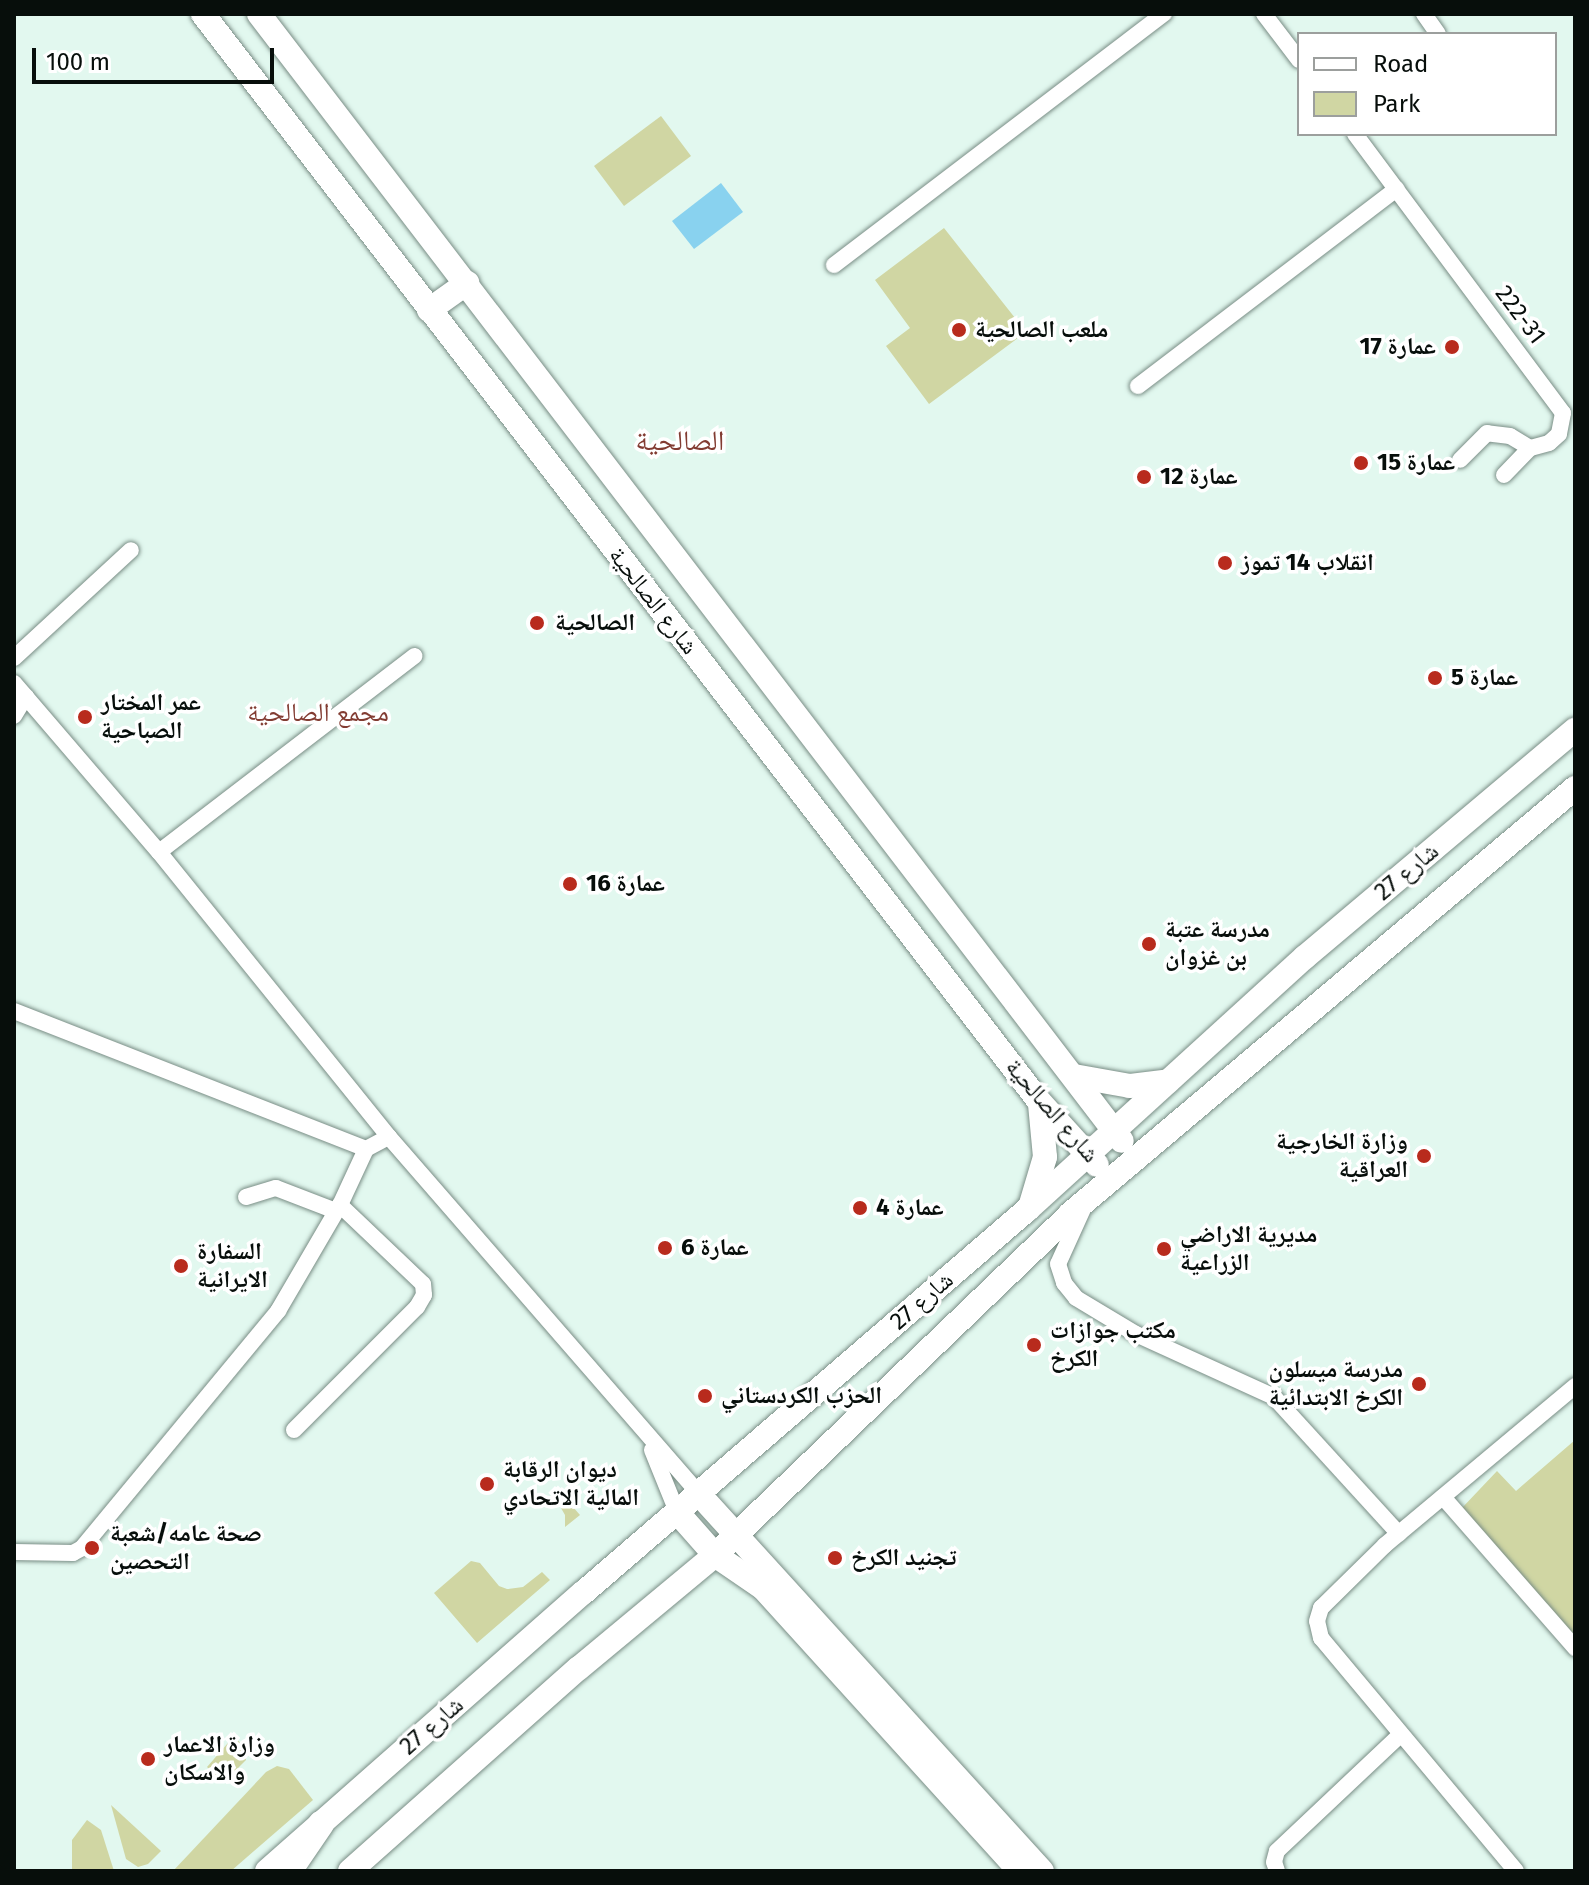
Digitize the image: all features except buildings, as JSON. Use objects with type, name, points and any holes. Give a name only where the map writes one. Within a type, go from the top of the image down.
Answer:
[{"type":"main road","name":"شارع الصالحية","points":[[203,14],[1039,1101],[1087,1156],[1114,1177]]},
{"type":"main road","name":"شارع الصالحية","points":[[259,14],[1135,1159]]},
{"type":"main road","points":[[429,310],[467,283]]},
{"type":"main road","points":[[741,715],[775,688]]},
{"type":"main road","name":"شارع 27","points":[[267,1871],[1028,1209],[1361,910],[1575,730]]},
{"type":"main road","name":"شارع 27","points":[[350,1871],[579,1668],[715,1555],[1087,1200],[1575,788]]},
{"type":"main road","points":[[1361,910],[1388,945]]},
{"type":"main road","points":[[1074,1076],[1121,1086],[1168,1081]]},
{"type":"main road","points":[[1028,1209],[1045,1157],[1039,1101]]},
{"type":"main road","points":[[698,1493],[738,1533],[1042,1871]]},
{"type":"main road","points":[[677,1512],[715,1555],[763,1588],[1020,1871]]},
{"type":"main road","points":[[289,1871],[321,1824]]},
{"type":"street","points":[[834,265],[1164,14]]},
{"type":"street","points":[[1264,14],[1297,57]]},
{"type":"street","points":[[1424,14],[1437,32]]},
{"type":"street","name":"222-31","points":[[1357,136],[1563,413],[1559,434],[1549,443],[1530,448]]},
{"type":"street","points":[[1138,386],[1397,189]]},
{"type":"street","points":[[1460,460],[1487,433],[1510,436],[1530,448],[1504,475]]},
{"type":"street","points":[[14,658],[131,550]]},
{"type":"street","points":[[159,852],[414,656]]},
{"type":"street","points":[[14,683],[159,852],[389,1137],[646,1438],[698,1493]]},
{"type":"street","points":[[14,716],[26,696]]},
{"type":"street","points":[[14,1011],[366,1149]]},
{"type":"street","points":[[14,1552],[73,1553],[82,1548],[278,1311],[338,1208],[366,1149],[389,1137]]},
{"type":"street","points":[[246,1197],[276,1188],[338,1208],[423,1284],[424,1295],[417,1307],[294,1430]]},
{"type":"street","points":[[1087,1200],[1058,1264],[1064,1283],[1076,1298],[1136,1334],[1274,1397],[1399,1534]]},
{"type":"street","points":[[1516,1871],[1321,1638],[1317,1621],[1321,1608],[1399,1534],[1575,1386]]},
{"type":"street","points":[[646,1438],[677,1512]]},
{"type":"street","points":[[1443,1497],[1575,1648]]},
{"type":"street","points":[[1277,1871],[1274,1862],[1277,1851],[1401,1734]]},
{"type":"green space","points":[[661,116],[691,156],[624,206],[594,166]]},
{"type":"green space","points":[[944,228],[1026,332],[929,404],[886,346],[910,328],[875,280]]},
{"type":"green space","points":[[1575,1440],[1575,1639],[1461,1509],[1497,1471],[1516,1491]]},
{"type":"green space","points":[[559,1491],[580,1515],[565,1527],[565,1515],[554,1496]]},
{"type":"green space","points":[[471,1561],[480,1563],[499,1586],[507,1589],[523,1587],[542,1572],[550,1580],[477,1643],[434,1593]]},
{"type":"green space","points":[[234,1736],[245,1748],[246,1760],[229,1777],[216,1776],[207,1767]]},
{"type":"green space","points":[[277,1766],[289,1769],[313,1800],[231,1871],[173,1871],[266,1772]]},
{"type":"green space","points":[[111,1805],[161,1851],[148,1864],[138,1867],[126,1859]]},
{"type":"green space","points":[[87,1820],[101,1830],[114,1871],[72,1871],[72,1840]]},
{"type":"water","points":[[721,183],[743,212],[694,249],[672,221]]},
{"type":"place","name":"ملعب الصالحية","points":[[959,330]]},
{"type":"place","name":"عمارة 17","points":[[1452,347]]},
{"type":"place","name":"عمارة 15","points":[[1361,463]]},
{"type":"place","name":"عمارة 12","points":[[1144,477]]},
{"type":"place","name":"انقلاب 14 تموز","points":[[1225,563]]},
{"type":"place","name":"الصالحية","points":[[537,623]]},
{"type":"place","name":"عمارة 5","points":[[1435,678]]},
{"type":"place","name":"عمر المختار الصباحية","points":[[85,717]]},
{"type":"place","name":"عمارة 16","points":[[570,884]]},
{"type":"place","name":"مدرسة عتبة بن غزوان","points":[[1149,944]]},
{"type":"place","name":"وزارة الخارجية العراقية","points":[[1424,1156]]},
{"type":"place","name":"عمارة 4","points":[[860,1208]]},
{"type":"place","name":"عمارة 6","points":[[665,1248]]},
{"type":"place","name":"مديرية الاراضي الزراعية","points":[[1164,1249]]},
{"type":"place","name":"السفارة الايرانية","points":[[181,1266]]},
{"type":"place","name":"مكتب جوازات الكرخ","points":[[1034,1345]]},
{"type":"place","name":"مدرسة ميسلون الكرخ الابتدائية","points":[[1419,1384]]},
{"type":"place","name":"الحزب الكردستاني","points":[[705,1396]]},
{"type":"place","name":"ديوان الرقابة المالية الاتحادي","points":[[487,1484]]},
{"type":"place","name":"صحة عامه/شعبة التحصين","points":[[92,1548]]},
{"type":"place","name":"تجنيد الكرخ","points":[[835,1558]]},
{"type":"place","name":"وزارة الاعمار والاسكان","points":[[148,1759]]},
{"type":"district","name":"الصالحية","points":[[680,441]]},
{"type":"district","name":"مجمع الصالحية","points":[[318,713]]}]
